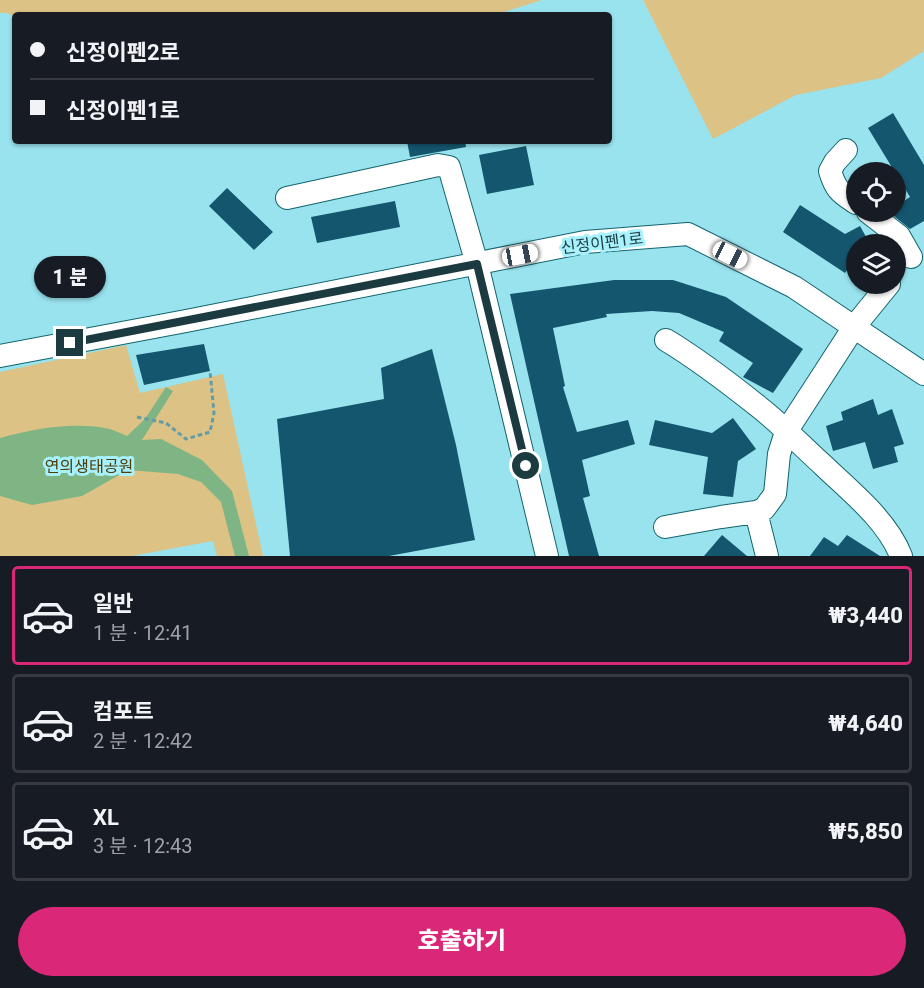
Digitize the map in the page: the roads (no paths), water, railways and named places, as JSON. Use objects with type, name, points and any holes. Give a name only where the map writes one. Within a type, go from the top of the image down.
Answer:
[{"type":"street","points":[[846,150],[830,171],[833,182],[846,196]]},
{"type":"street","points":[[287,198],[438,165],[449,167],[477,264],[548,556]]},
{"type":"street","points":[[881,222],[918,253],[906,266]]},
{"type":"street","name":"신정이펜1로","points":[[0,356],[585,242],[688,234],[794,287],[924,374]]},
{"type":"street","points":[[665,527],[764,509],[775,494],[779,454],[786,432],[854,327],[881,294]]},
{"type":"street","points":[[666,340],[704,364],[760,408],[864,504],[892,538],[901,556]]},
{"type":"street","points":[[756,512],[766,556]]},
{"type":"park label","name":"연의생태공원","points":[[89,466]]}]
